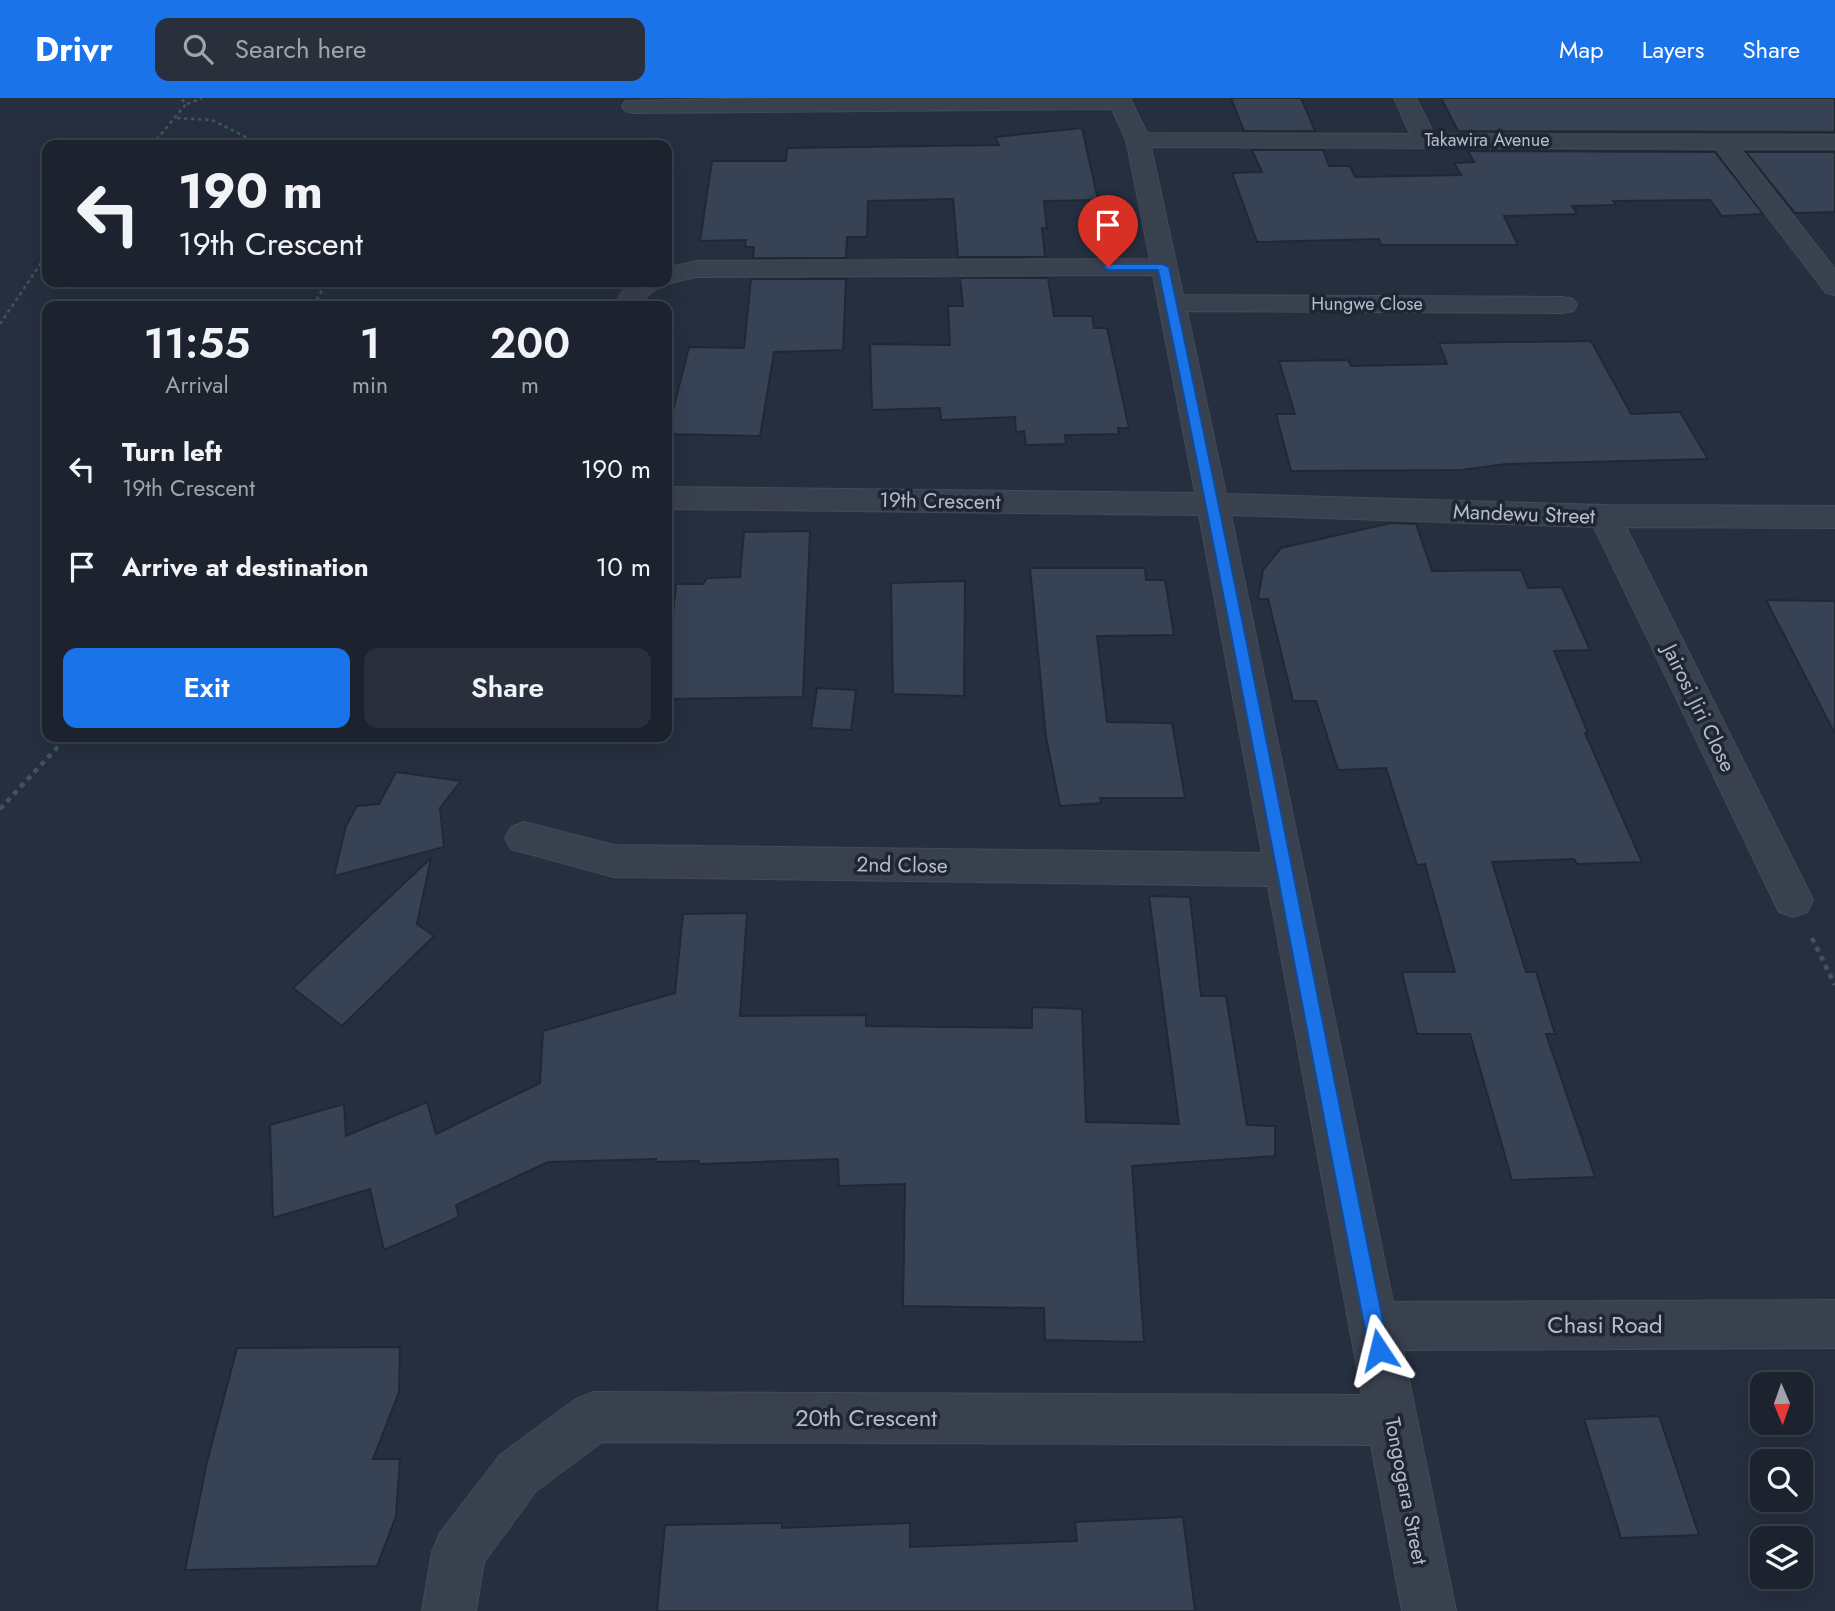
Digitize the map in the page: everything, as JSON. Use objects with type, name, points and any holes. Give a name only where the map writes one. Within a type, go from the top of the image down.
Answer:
[{"type":"street","points":[[1405,98],[1426,140]]},
{"type":"street","points":[[633,106],[1120,100]]},
{"type":"street","name":"Tongogara Street","points":[[1120,100],[1138,140],[1213,504],[1429,1611]]},
{"type":"street","name":"Takawira Avenue","points":[[1138,140],[1835,142]]},
{"type":"street","points":[[1723,142],[1835,287]]},
{"type":"street","points":[[672,275],[696,269],[1167,285]]},
{"type":"street","name":"Hungwe Close","points":[[1167,285],[1563,305]]},
{"type":"street","points":[[630,301],[632,295],[644,287]]},
{"type":"street","name":"19th Crescent","points":[[672,498],[1213,504]]},
{"type":"street","name":"Mandewu Street","points":[[1213,504],[1605,516],[1835,517]]},
{"type":"street","name":"Jairosi Jiri Close","points":[[1605,516],[1793,900]]},
{"type":"street","name":"2nd Close","points":[[524,838],[614,861],[1283,870]]},
{"type":"street","name":"Chasi Road","points":[[1375,1326],[1835,1324]]},
{"type":"street","name":"20th Crescent","points":[[449,1611],[459,1552],[519,1474],[594,1417],[1391,1420]]},
{"type":"path","points":[[181,98],[186,104]]},
{"type":"path","points":[[157,140],[186,104],[202,98]]},
{"type":"path","points":[[177,118],[212,120],[252,140]]},
{"type":"path","points":[[0,324],[42,261]]},
{"type":"path","points":[[0,809],[62,742]]},
{"type":"building","points":[[1231,98],[1301,98],[1315,131],[1244,131]]},
{"type":"building","points":[[1441,98],[1835,98],[1835,132],[1458,131]]},
{"type":"building","points":[[1082,128],[1098,200],[1044,201],[1047,229],[1042,228],[1045,257],[958,257],[953,199],[868,201],[867,237],[847,237],[846,258],[753,258],[754,247],[745,247],[746,240],[700,241],[712,161],[786,161],[787,148],[999,145],[995,137]]},
{"type":"building","points":[[1252,150],[1323,150],[1329,166],[1350,166],[1355,177],[1461,175],[1454,163],[1474,162],[1468,151],[1715,152],[1763,214],[1722,216],[1710,200],[1613,201],[1616,205],[1572,206],[1577,214],[1504,216],[1518,245],[1381,245],[1379,239],[1257,242],[1232,173],[1262,172]]},
{"type":"building","points":[[1746,152],[1835,152],[1835,212],[1795,213]]},
{"type":"building","points":[[960,278],[1048,278],[1054,316],[1092,316],[1094,328],[1107,328],[1129,428],[1118,428],[1119,434],[1065,435],[1066,444],[1026,445],[1024,431],[1016,432],[1015,417],[941,420],[940,408],[872,410],[870,344],[950,345],[948,306],[963,306]]},
{"type":"building","points":[[751,279],[846,279],[843,350],[774,352],[760,436],[672,434],[672,414],[689,347],[744,348]]},
{"type":"building","points":[[1591,341],[1631,414],[1680,412],[1708,459],[1506,464],[1461,470],[1291,471],[1276,414],[1295,414],[1279,361],[1348,360],[1351,366],[1447,364],[1439,343]]},
{"type":"building","points":[[1391,523],[1416,524],[1432,571],[1521,570],[1528,588],[1562,587],[1590,650],[1554,651],[1588,733],[1585,733],[1642,862],[1577,864],[1574,859],[1492,862],[1526,972],[1536,972],[1555,1034],[1546,1034],[1595,1177],[1512,1180],[1470,1034],[1417,1034],[1402,972],[1455,972],[1425,864],[1417,865],[1386,768],[1338,770],[1316,701],[1293,701],[1268,599],[1258,599],[1263,570],[1281,548]]},
{"type":"building","points":[[810,531],[803,697],[672,699],[672,625],[676,584],[703,584],[707,578],[740,577],[744,532]]},
{"type":"building","points":[[1030,568],[1145,568],[1146,580],[1165,580],[1174,635],[1097,636],[1107,722],[1172,723],[1185,798],[1100,798],[1101,803],[1060,806],[1046,737]]},
{"type":"building","points":[[965,581],[964,696],[893,694],[891,583]]},
{"type":"building","points":[[1766,600],[1835,601],[1835,734]]},
{"type":"building","points":[[817,688],[856,690],[851,730],[811,728]]},
{"type":"building","points":[[396,772],[461,781],[440,808],[444,847],[334,876],[346,826],[357,806],[379,804]]},
{"type":"building","points":[[431,858],[417,924],[434,936],[342,1026],[293,988]]},
{"type":"building","points":[[1149,896],[1190,897],[1201,996],[1226,996],[1247,1125],[1275,1126],[1275,1156],[1132,1166],[1144,1342],[1045,1340],[1044,1308],[903,1306],[905,1184],[839,1186],[838,1159],[699,1164],[699,1161],[656,1162],[656,1159],[548,1162],[456,1205],[459,1217],[384,1250],[370,1189],[273,1218],[270,1125],[344,1104],[346,1136],[427,1102],[436,1134],[540,1083],[543,1031],[675,993],[683,914],[747,913],[740,1016],[866,1015],[866,1026],[1032,1028],[1032,1007],[1082,1009],[1086,1122],[1179,1124]]},
{"type":"building","points":[[400,1347],[399,1392],[373,1459],[400,1459],[396,1516],[377,1566],[185,1570],[207,1462],[237,1348]]},
{"type":"building","points":[[1659,1416],[1699,1535],[1621,1538],[1584,1419]]},
{"type":"building","points":[[1183,1517],[1195,1611],[657,1611],[665,1525],[782,1523],[782,1528],[910,1523],[910,1547],[1077,1541],[1075,1522]]},
{"type":"route","points":[[1108,267],[1163,267],[1213,504],[1379,1350]]}]
